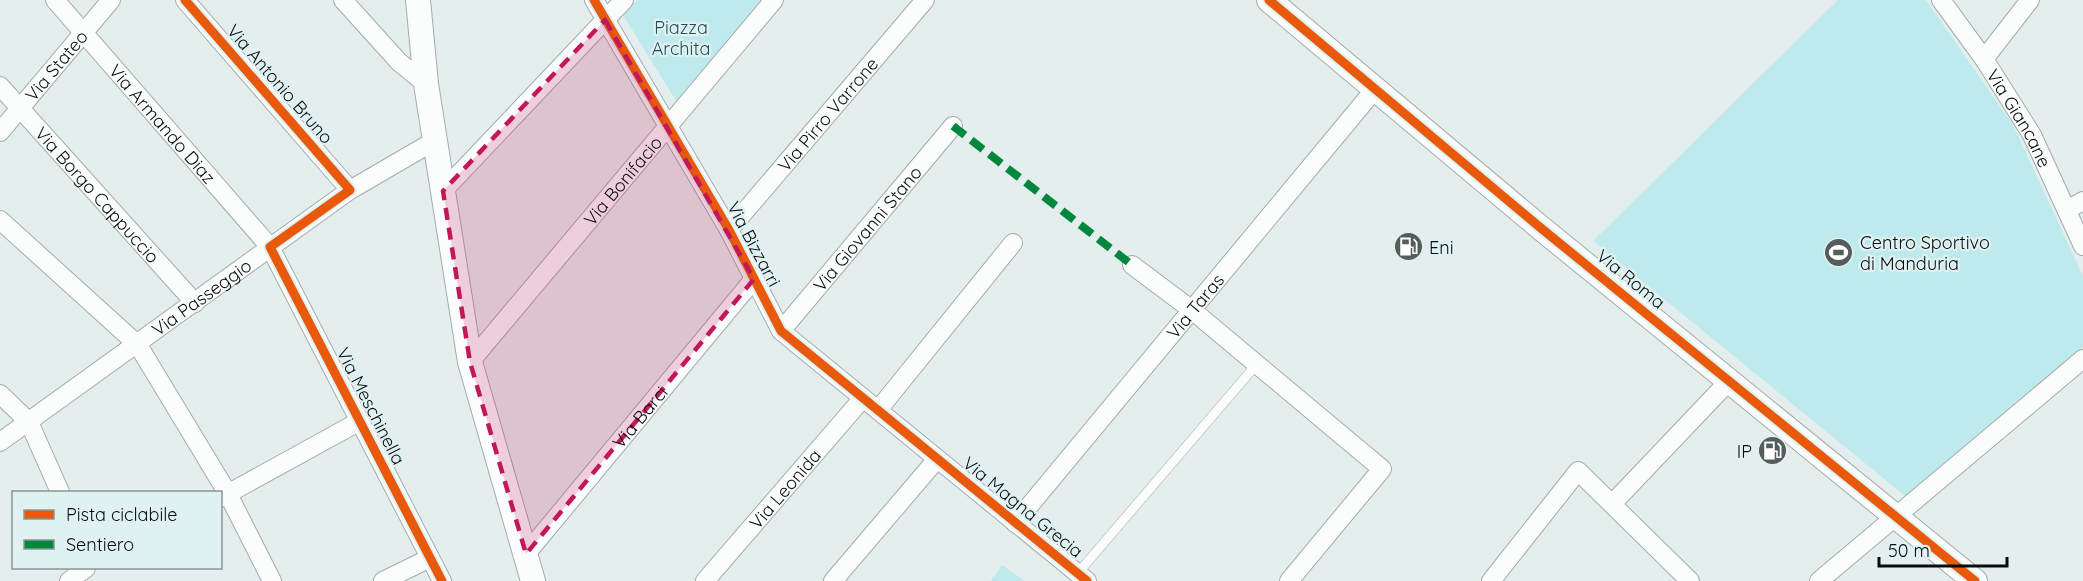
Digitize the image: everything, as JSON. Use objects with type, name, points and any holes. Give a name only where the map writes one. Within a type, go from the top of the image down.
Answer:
[{"type":"street","name":"Via Armando Diaz","points":[[55,0],[270,247]]},
{"type":"street","name":"Via Stateo","points":[[0,132],[111,0]]},
{"type":"street","name":"Via Antonio Bruno","points":[[185,0],[350,190]]},
{"type":"street","points":[[343,0],[399,62],[426,84]]},
{"type":"street","points":[[418,0],[426,84],[470,362],[533,581]]},
{"type":"street","name":"Via Bizzarri","points":[[594,0],[729,230],[781,331],[937,459]]},
{"type":"street","points":[[443,191],[624,0]]},
{"type":"street","name":"Via Bonifacio","points":[[470,362],[774,0]]},
{"type":"street","name":"Via Pirro Varrone","points":[[729,230],[925,0]]},
{"type":"street","name":"Via Roma","points":[[1269,0],[1975,581]]},
{"type":"street","name":"Via Giancane","points":[[1941,0],[1984,59],[2032,135],[2083,246]]},
{"type":"street","points":[[1984,59],[2030,0]]},
{"type":"street","name":"Via Borgo Cappuccio","points":[[0,86],[195,303]]},
{"type":"street","name":"Via Taras","points":[[1016,523],[1375,89]]},
{"type":"street","name":"Via Giovanni Stano","points":[[781,331],[953,126]]},
{"type":"street","name":"Via Passeggio","points":[[0,442],[138,345],[350,190],[435,140]]},
{"type":"street","points":[[2067,210],[2083,201]]},
{"type":"street","points":[[0,220],[138,345],[221,491]]},
{"type":"street","points":[[878,410],[1013,243]]},
{"type":"street","name":"Via Meschinella","points":[[270,247],[442,581]]},
{"type":"street","points":[[1132,265],[1192,310],[1382,469],[1289,581]]},
{"type":"street","name":"Via Barci","points":[[526,554],[754,279]]},
{"type":"street","points":[[1819,581],[2083,360]]},
{"type":"street","points":[[1612,504],[1730,380]]},
{"type":"street","points":[[0,394],[29,422],[60,491]]},
{"type":"street","name":"Via Leonida","points":[[705,581],[863,398]]},
{"type":"street","points":[[272,581],[224,496],[360,421]]},
{"type":"street","points":[[833,581],[937,459]]},
{"type":"street","name":"Via Magna Grecia","points":[[937,459],[1083,577]]},
{"type":"street","points":[[1491,581],[1578,471],[1690,581]]},
{"type":"street","points":[[383,581],[430,558]]},
{"type":"street","points":[[69,581],[84,569]]},
{"type":"lane","points":[[1083,577],[1256,365]]},
{"type":"highlighted area","points":[[605,20],[754,279],[526,554],[470,362],[443,191]]},
{"type":"green space","name":"Piazza Archita","points":[[637,0],[761,0],[676,101],[623,15]]},
{"type":"green space","name":"Centro Sportivo di Manduria","points":[[1838,0],[1926,0],[2013,125],[2083,276],[2083,346],[2073,361],[1910,500],[1593,241]]},
{"type":"green space","points":[[1002,565],[1025,581],[991,581]]},
{"type":"marked path","points":[[953,126],[1132,265]]},
{"type":"cycle path","points":[[185,0],[350,190],[270,247],[442,581]]},
{"type":"cycle path","points":[[594,0],[729,230],[781,331],[1087,581]]},
{"type":"cycle path","points":[[1269,0],[1542,229],[1975,581]]},
{"type":"place","name":"Eni","points":[[1408,247]]},
{"type":"place","name":"Centro Sportivo di Manduria","points":[[1839,252]]},
{"type":"place","name":"IP","points":[[1773,451]]}]
